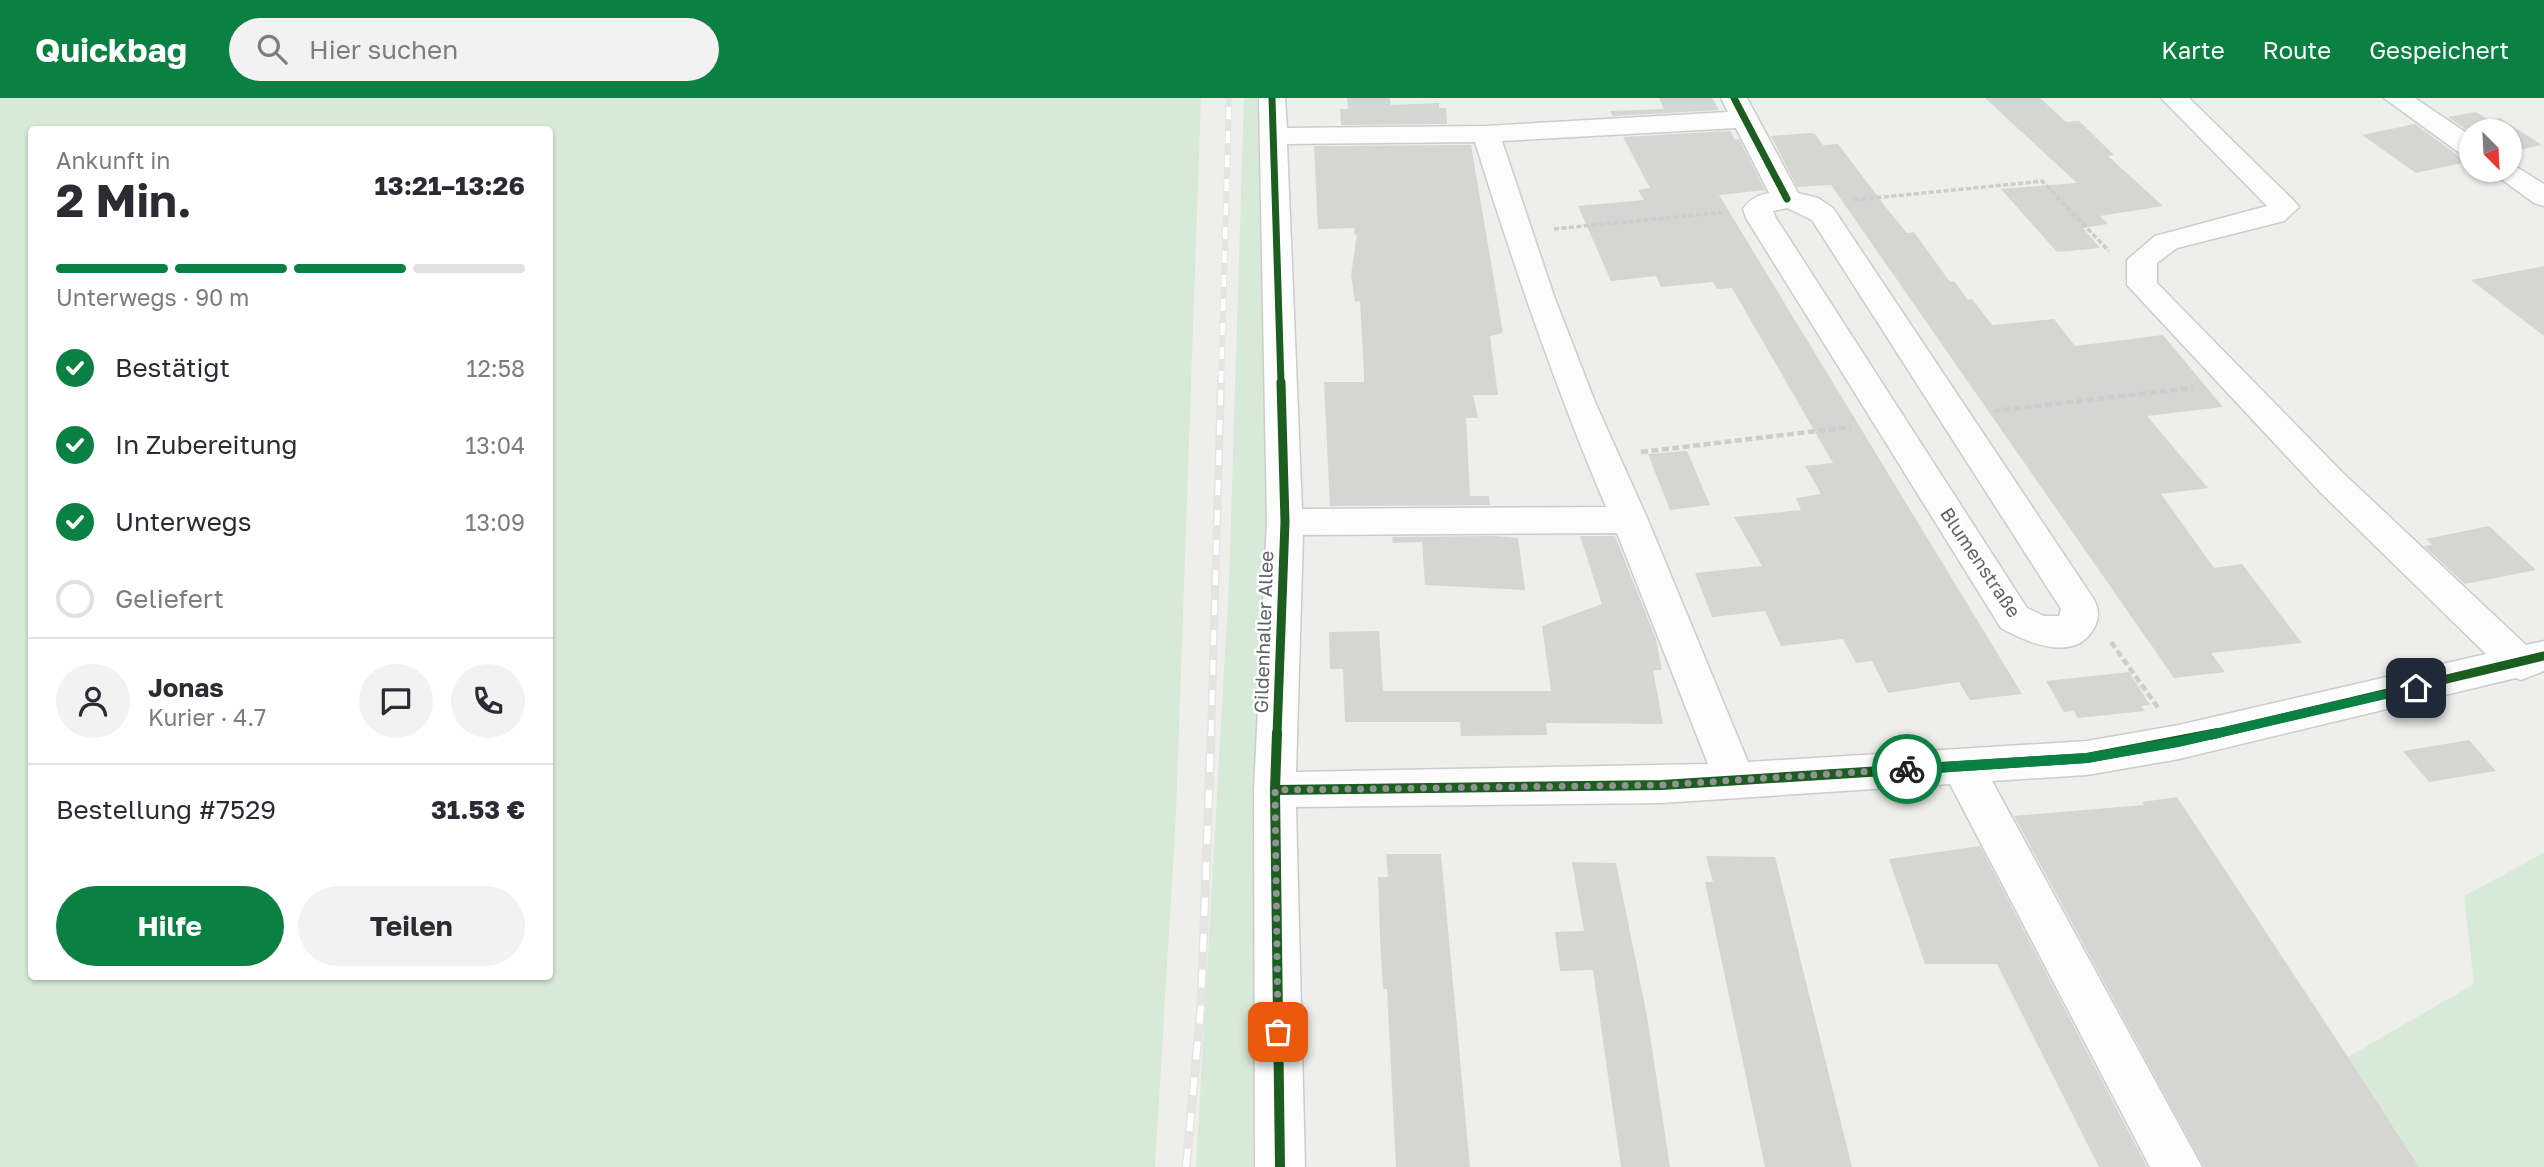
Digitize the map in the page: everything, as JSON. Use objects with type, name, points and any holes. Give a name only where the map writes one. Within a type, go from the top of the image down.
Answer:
[{"type":"street","name":"Gildenhaller Allee","points":[[1272,98],[1285,522],[1275,790],[1280,1167]]},
{"type":"street","points":[[1272,136],[1486,134],[1531,120],[1738,106],[1765,98]]},
{"type":"street","points":[[2175,98],[2284,207],[2274,215],[2166,243],[2142,260],[2142,285],[2331,482],[2532,660]]},
{"type":"street","points":[[2397,98],[2459,140]]},
{"type":"street","name":"Blumenstraße","points":[[1738,106],[1784,204]]},
{"type":"street","points":[[1486,134],[1573,390],[1630,520],[1735,780]]},
{"type":"street","points":[[2521,182],[2544,197]]},
{"type":"street","name":"Blumenstraße","points":[[1784,204],[1823,214],[1954,415],[2080,608],[2077,624],[2063,634],[2037,630],[2014,618],[1761,218],[1784,204]]},
{"type":"street","points":[[1285,522],[1630,520]]},
{"type":"street","points":[[1275,790],[1662,785],[2087,758],[2179,742],[2532,660]]},
{"type":"street","points":[[1962,766],[2177,1167]]},
{"type":"path","points":[[1518,233],[1784,204],[2042,181],[2142,285]]},
{"type":"path","points":[[1954,415],[2236,383]]},
{"type":"path","points":[[1602,456],[1891,423]]},
{"type":"path","points":[[2080,608],[2102,629],[2179,742]]},
{"type":"green space","points":[[0,98],[1201,98],[1176,814],[1155,1167],[0,1167]]},
{"type":"green space","points":[[1244,98],[1268,98],[1269,1167],[1196,1167],[1229,583]]},
{"type":"green space","points":[[2544,853],[2544,1167],[2419,1167],[2348,1057],[2474,984],[2464,896]]},
{"type":"building","points":[[1347,98],[1390,98],[1391,105],[1439,103],[1439,108],[1446,108],[1447,124],[1341,125],[1340,109],[1348,109]]},
{"type":"building","points":[[1659,98],[1712,98],[1719,110],[1613,116],[1610,111],[1664,109]]},
{"type":"building","points":[[1985,98],[2040,98],[2066,122],[2079,121],[2114,155],[2108,156],[2163,206],[2100,216],[2108,224],[2083,228],[2100,248],[2057,252],[2001,189],[2077,183]]},
{"type":"building","points":[[2476,112],[2487,119],[2459,119],[2459,125],[2448,117]]},
{"type":"building","points":[[2415,124],[2459,156],[2459,164],[2416,173],[2362,135]]},
{"type":"building","points":[[1730,131],[1735,140],[1739,139],[1765,190],[1719,195],[2022,694],[1970,700],[1959,682],[1888,693],[1872,661],[1856,663],[1843,639],[1781,646],[1765,611],[1712,617],[1695,573],[1762,566],[1734,517],[1801,510],[1796,498],[1821,494],[1805,466],[1833,463],[1732,288],[1717,289],[1713,282],[1661,287],[1656,276],[1611,281],[1578,206],[1644,200],[1638,190],[1650,188],[1623,137]]},
{"type":"building","points":[[2522,132],[2542,145],[2522,149]]},
{"type":"building","points":[[1815,134],[1823,145],[1838,144],[1907,233],[1914,232],[1950,282],[1954,281],[1968,300],[1972,299],[1992,325],[2054,319],[2075,346],[2163,335],[2223,407],[2147,416],[2208,488],[2161,494],[2214,568],[2242,564],[2302,643],[2211,653],[2225,672],[2174,678],[1831,185],[1797,187],[1771,136]]},
{"type":"building","points":[[1471,145],[1503,333],[1490,336],[1498,395],[1473,395],[1478,418],[1466,418],[1470,496],[1489,496],[1490,505],[1330,506],[1324,382],[1364,382],[1364,374],[1360,301],[1355,302],[1351,275],[1357,235],[1354,234],[1355,228],[1318,229],[1314,146]]},
{"type":"building","points":[[2544,266],[2544,336],[2471,280]]},
{"type":"building","points":[[1687,451],[1710,505],[1670,510],[1648,454]]},
{"type":"building","points":[[2489,526],[2536,570],[2465,584],[2424,546],[2432,545],[2426,539]]},
{"type":"building","points":[[1580,536],[1615,536],[1656,639],[1662,670],[1653,670],[1663,724],[1546,723],[1547,735],[1461,736],[1460,722],[1345,722],[1343,669],[1330,669],[1329,632],[1379,631],[1383,691],[1551,691],[1542,626],[1602,604]]},
{"type":"building","points":[[1392,537],[1518,538],[1525,590],[1425,585],[1422,542],[1393,543]]},
{"type":"building","points":[[2129,672],[2150,705],[2141,706],[2145,711],[2078,718],[2074,711],[2064,712],[2046,681]]},
{"type":"building","points":[[2469,740],[2496,771],[2429,782],[2403,751]]},
{"type":"building","points":[[2177,797],[2419,1167],[2204,1167],[2014,816],[2144,805],[2142,802]]},
{"type":"building","points":[[1980,846],[2147,1167],[2099,1167],[1997,964],[1925,964],[1889,859]]},
{"type":"building","points":[[1386,854],[1441,854],[1470,1167],[1396,1167],[1378,877],[1388,877]]},
{"type":"building","points":[[1706,856],[1775,857],[1852,1167],[1765,1167],[1705,882],[1713,882]]},
{"type":"building","points":[[1572,862],[1616,863],[1647,1016],[1670,1167],[1621,1167],[1593,970],[1560,971],[1555,932],[1584,931]]},
{"type":"railway","points":[[1221,383],[1229,98]]},
{"type":"railway","points":[[1211,735],[1221,382]]},
{"type":"railway","points":[[1186,1167],[1201,1007],[1211,733]]},
{"type":"cycle path","points":[[1272,98],[1285,522],[1275,790],[1280,1167]]},
{"type":"cycle path","points":[[1734,98],[1787,199]]},
{"type":"cycle path","points":[[1275,790],[1662,785],[2087,758],[2179,742],[2544,656]]},
{"type":"way so far","points":[[1278,1032],[1275,790],[1662,785],[1907,769]]},
{"type":"route","points":[[1907,769],[2087,758],[2179,742],[2416,688]]}]
